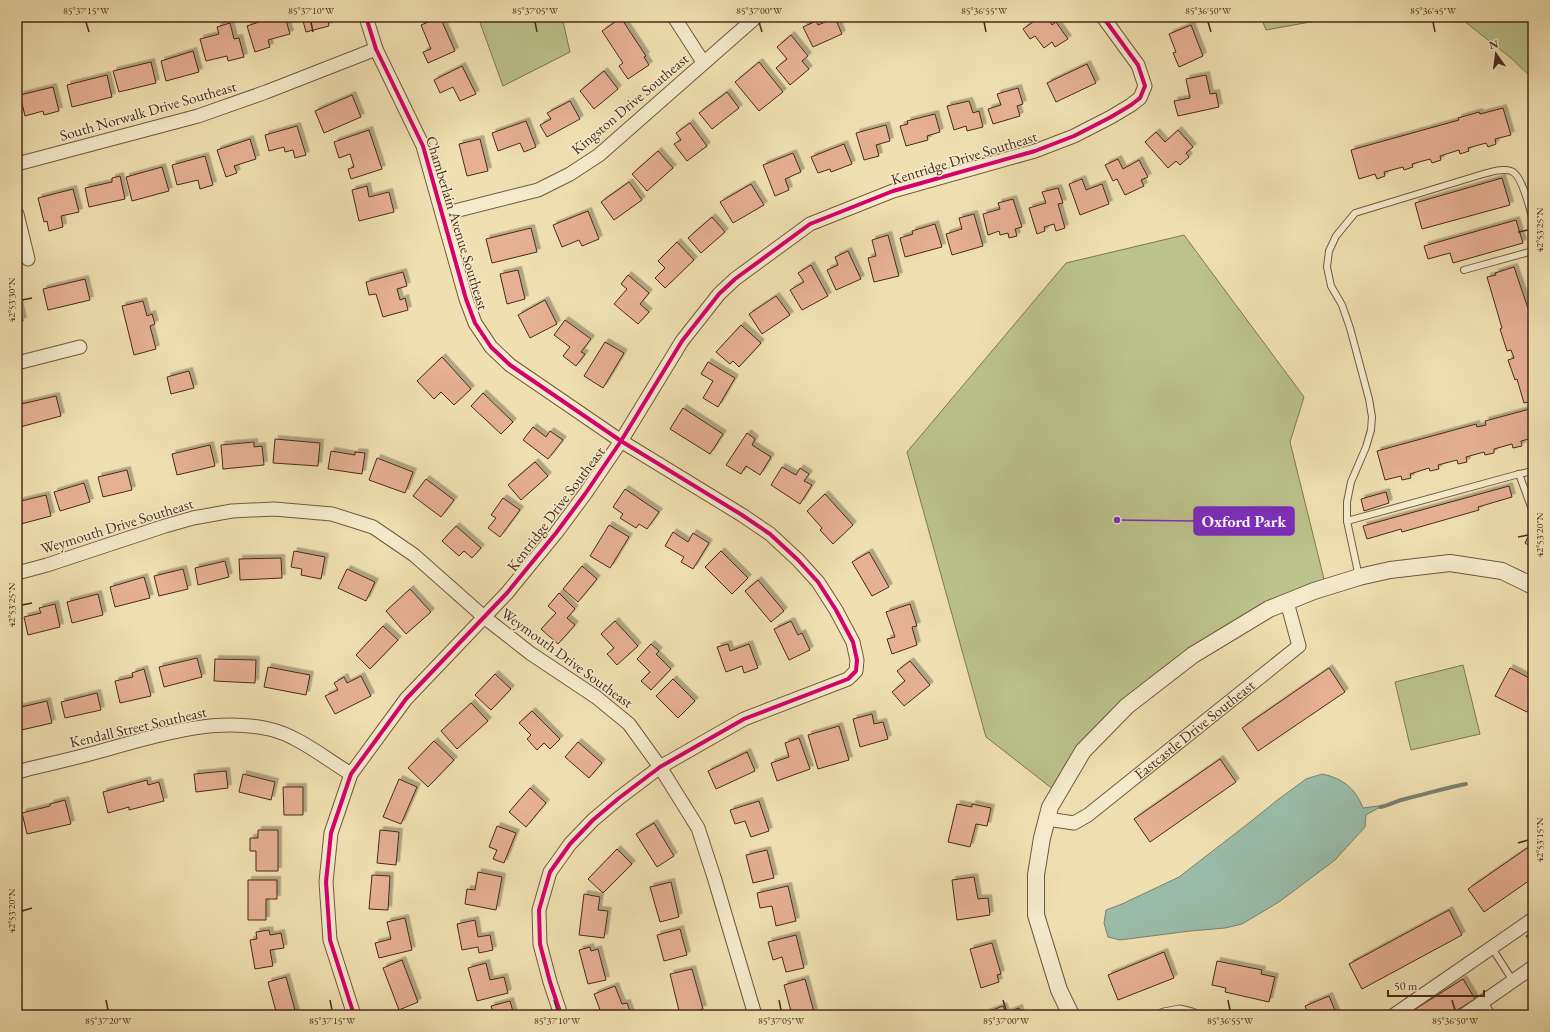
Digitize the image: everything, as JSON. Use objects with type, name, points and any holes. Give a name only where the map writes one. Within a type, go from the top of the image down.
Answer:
[{"type":"street","name":"Chamberlain Avenue Southeast","points":[[366,17],[376,49],[423,146],[466,300],[475,323],[491,347],[510,365],[621,442],[742,515],[770,534],[798,560],[821,588],[836,610],[853,642],[857,660],[856,671],[848,679],[744,719],[660,767]]},
{"type":"street","points":[[674,17],[703,62]]},
{"type":"street","name":"Kingston Drive Southeast","points":[[443,214],[538,190],[570,174],[599,155],[756,17]]},
{"type":"street","name":"Kentridge Drive Southeast","points":[[354,1015],[330,940],[326,882],[331,833],[351,774],[406,699],[507,593],[556,533],[621,442],[682,341],[719,294],[735,279],[810,224],[893,191],[1035,151],[1074,136],[1111,117],[1140,98],[1145,86],[1138,65],[1103,17]]},
{"type":"street","name":"South Norwalk Drive Southeast","points":[[17,164],[198,116],[266,92],[376,49]]},
{"type":"street","points":[[17,214],[28,260]]},
{"type":"street","points":[[17,363],[80,346]]},
{"type":"street","name":"Weymouth Drive Southeast","points":[[17,573],[47,565],[165,526],[193,518],[232,511],[274,509],[332,514],[373,527],[414,555],[484,617],[530,654],[596,696],[629,724],[660,767],[698,828],[755,1015]]},
{"type":"street","points":[[1071,1015],[1059,990],[1036,915],[1036,875],[1042,838],[1050,807],[1083,751],[1127,706],[1193,654],[1269,609],[1314,591],[1359,577],[1390,570],[1450,563],[1502,571],[1533,586]]},
{"type":"street","name":"Eastcastle Drive Southeast","points":[[1047,819],[1074,823],[1088,816],[1299,646],[1286,602]]},
{"type":"street","name":"Kendall Street Southeast","points":[[17,772],[144,739],[199,727],[222,724],[270,729],[294,739],[351,774]]},
{"type":"street","points":[[561,1015],[540,944],[539,910],[550,872],[570,844],[593,820],[625,793],[660,767]]},
{"type":"street","points":[[1394,1015],[1533,920]]},
{"type":"street","points":[[1464,1015],[1533,967]]},
{"type":"street","points":[[1481,1003],[1488,1015]]},
{"type":"street","points":[[1164,1015],[1180,1012],[1192,1015]]},
{"type":"lane","points":[[1359,577],[1347,521],[1347,502],[1351,482],[1368,441],[1372,417],[1369,399],[1350,328],[1342,305],[1331,286],[1327,267],[1329,250],[1336,236],[1355,213],[1483,174],[1501,170],[1512,171],[1518,176],[1533,221]]},
{"type":"lane","points":[[1464,270],[1533,251]]},
{"type":"lane","points":[[1347,521],[1533,470]]},
{"type":"lane","points":[[1520,474],[1533,512]]},
{"type":"lane","points":[[1492,948],[1513,981]]},
{"type":"green space","points":[[478,17],[562,17],[570,52],[503,86]]},
{"type":"green space","points":[[1261,17],[1338,17],[1266,30]]},
{"type":"green space","points":[[1459,17],[1533,17],[1533,79],[1511,58]]},
{"type":"green space","points":[[1184,235],[1304,397],[1290,442],[1326,587],[1287,602],[1127,706],[1058,793],[986,737],[907,452],[1066,263]]},
{"type":"green space","points":[[1463,665],[1480,734],[1411,750],[1395,682]]},
{"type":"shaded area","points":[[1322,774],[1336,778],[1348,785],[1357,795],[1363,808],[1380,807],[1366,815],[1365,827],[1335,860],[1279,902],[1242,924],[1225,928],[1120,940],[1108,937],[1104,923],[1106,910],[1179,877],[1306,779]]},
{"type":"building","points":[[258,17],[285,17],[290,34],[268,40],[270,47],[255,52],[247,26],[259,22]]},
{"type":"building","points":[[302,17],[327,17],[329,26],[306,32]]},
{"type":"building","points":[[440,17],[455,51],[428,63],[423,52],[431,49],[421,25]]},
{"type":"building","points":[[587,17],[605,17],[589,22]]},
{"type":"building","points":[[1040,17],[1047,17],[1052,25],[1056,22],[1068,39],[1055,47],[1052,42],[1044,48],[1035,36],[1030,39],[1023,29]]},
{"type":"building","points":[[621,18],[646,56],[644,57],[649,65],[628,79],[619,66],[623,63],[602,31]]},
{"type":"building","points":[[835,18],[842,34],[813,47],[803,27],[816,21],[818,25]]},
{"type":"building","points":[[230,23],[234,39],[239,38],[244,57],[228,61],[227,56],[206,61],[200,39],[219,34],[217,27]]},
{"type":"building","points":[[1191,25],[1203,56],[1179,67],[1173,53],[1176,52],[1169,34]]},
{"type":"building","points":[[791,35],[808,56],[802,61],[809,69],[790,85],[776,68],[787,59],[777,47]]},
{"type":"building","points":[[193,51],[199,72],[166,81],[161,61]]},
{"type":"building","points":[[151,62],[156,83],[119,92],[113,71]]},
{"type":"building","points":[[759,62],[783,92],[759,111],[735,82]]},
{"type":"building","points":[[1087,64],[1096,83],[1056,102],[1047,83]]},
{"type":"building","points":[[462,66],[476,94],[460,101],[453,87],[440,93],[434,80]]},
{"type":"building","points":[[604,71],[618,89],[594,109],[580,91]]},
{"type":"building","points":[[107,75],[112,97],[72,107],[67,85]]},
{"type":"building","points":[[1206,75],[1210,94],[1216,93],[1219,107],[1178,116],[1174,101],[1190,98],[1186,79]]},
{"type":"building","points":[[53,87],[59,111],[44,115],[43,111],[25,116],[20,95]]},
{"type":"building","points":[[1018,88],[1023,104],[1017,106],[1020,116],[993,124],[988,109],[1001,105],[997,94]]},
{"type":"building","points":[[727,92],[739,108],[712,129],[699,113]]},
{"type":"building","points":[[352,95],[361,117],[324,133],[315,111]]},
{"type":"building","points":[[570,101],[580,119],[547,137],[540,125],[551,119],[547,113]]},
{"type":"building","points":[[969,101],[973,113],[979,111],[983,127],[967,131],[966,126],[954,130],[947,106]]},
{"type":"building","points":[[1503,108],[1511,135],[1495,139],[1496,144],[1488,147],[1486,143],[1468,148],[1469,151],[1460,154],[1459,150],[1440,156],[1441,160],[1432,163],[1430,159],[1412,164],[1413,167],[1404,170],[1403,167],[1384,172],[1385,176],[1377,179],[1375,174],[1359,179],[1351,150],[1459,120],[1458,118],[1479,112],[1480,114]]},
{"type":"building","points":[[935,114],[940,132],[927,136],[928,140],[906,146],[900,126],[908,124],[907,121]]},
{"type":"building","points":[[526,121],[536,147],[524,152],[520,143],[498,151],[492,133]]},
{"type":"building","points":[[690,123],[707,146],[687,161],[674,144],[681,140],[676,133]]},
{"type":"building","points":[[886,125],[890,141],[876,145],[879,156],[864,160],[856,133]]},
{"type":"building","points":[[297,126],[306,155],[295,158],[293,150],[285,152],[284,147],[269,151],[265,135]]},
{"type":"building","points":[[369,130],[382,169],[351,179],[348,169],[354,167],[350,154],[339,158],[334,142]]},
{"type":"building","points":[[1178,130],[1193,147],[1186,153],[1189,157],[1180,165],[1176,161],[1168,168],[1145,142],[1156,132],[1165,142]]},
{"type":"building","points":[[250,139],[256,159],[234,166],[237,173],[226,177],[217,150]]},
{"type":"building","points":[[480,139],[488,171],[467,176],[459,144]]},
{"type":"building","points":[[844,144],[852,164],[831,172],[830,169],[818,173],[811,157]]},
{"type":"building","points":[[658,151],[673,168],[647,191],[632,174]]},
{"type":"building","points":[[793,153],[801,172],[785,179],[789,190],[775,196],[763,165]]},
{"type":"building","points":[[205,156],[213,185],[200,189],[198,180],[177,185],[172,165]]},
{"type":"building","points":[[1118,159],[1123,169],[1139,160],[1148,177],[1141,180],[1144,186],[1125,195],[1117,179],[1113,181],[1105,165]]},
{"type":"building","points":[[162,167],[169,191],[132,201],[126,177]]},
{"type":"building","points":[[120,176],[125,199],[89,207],[85,188],[112,182],[112,178]]},
{"type":"building","points":[[1502,178],[1510,205],[1422,229],[1415,203]]},
{"type":"building","points":[[1082,179],[1086,190],[1102,184],[1109,204],[1080,215],[1069,184]]},
{"type":"building","points":[[629,182],[642,200],[614,220],[601,202]]},
{"type":"building","points":[[751,184],[764,205],[733,223],[720,202]]},
{"type":"building","points":[[367,186],[369,197],[389,192],[394,212],[359,221],[352,190]]},
{"type":"building","points":[[1058,188],[1063,203],[1058,204],[1065,228],[1056,231],[1054,224],[1044,227],[1045,231],[1037,234],[1029,208],[1046,203],[1042,192]]},
{"type":"building","points":[[73,189],[79,212],[61,216],[63,227],[49,231],[47,221],[44,222],[38,198]]},
{"type":"building","points":[[1013,199],[1022,227],[1015,229],[1017,236],[1009,238],[1008,233],[1000,235],[999,231],[988,235],[983,214],[1000,209],[998,203]]},
{"type":"building","points":[[588,211],[599,239],[582,246],[579,240],[562,247],[553,225]]},
{"type":"building","points":[[974,214],[983,246],[952,255],[946,234],[962,229],[959,218]]},
{"type":"building","points":[[712,217],[725,232],[701,253],[688,238]]},
{"type":"building","points":[[1516,220],[1523,243],[1453,263],[1450,253],[1428,259],[1424,246]]},
{"type":"building","points":[[935,224],[942,247],[905,257],[900,238],[913,234],[912,231]]},
{"type":"building","points":[[531,228],[537,252],[492,263],[486,239]]},
{"type":"building","points":[[888,235],[899,276],[874,282],[868,258],[876,256],[872,240]]},
{"type":"building","points":[[677,242],[694,260],[665,288],[655,278],[665,268],[658,261]]},
{"type":"building","points":[[848,251],[861,279],[836,290],[827,270],[838,265],[835,257]]},
{"type":"building","points":[[811,265],[828,296],[802,310],[790,290],[804,282],[798,273]]},
{"type":"building","points":[[1514,267],[1532,320],[1529,321],[1533,333],[1533,401],[1524,403],[1517,379],[1515,380],[1508,360],[1514,358],[1511,350],[1507,351],[1487,277],[1496,275],[1495,273]]},
{"type":"building","points":[[518,270],[525,299],[507,304],[500,274]]},
{"type":"building","points":[[403,272],[407,286],[397,289],[400,300],[405,298],[408,310],[383,317],[376,294],[369,295],[366,282]]},
{"type":"building","points":[[628,275],[649,293],[640,304],[649,312],[638,324],[614,304],[627,289],[621,284]]},
{"type":"building","points":[[85,279],[90,300],[48,310],[43,289]]},
{"type":"building","points":[[776,296],[790,315],[762,334],[749,314]]},
{"type":"building","points":[[545,300],[557,324],[530,338],[518,315]]},
{"type":"building","points":[[143,301],[147,316],[152,314],[155,324],[150,326],[156,349],[134,355],[122,306]]},
{"type":"building","points":[[19,303],[23,321],[17,323],[17,304]]},
{"type":"building","points":[[565,320],[591,339],[581,352],[585,354],[576,366],[563,356],[570,347],[554,335]]},
{"type":"building","points":[[741,325],[761,343],[739,367],[733,361],[730,364],[716,352]]},
{"type":"building","points":[[605,342],[624,353],[603,388],[584,376]]},
{"type":"building","points":[[442,357],[471,389],[454,405],[441,392],[434,399],[417,381]]},
{"type":"building","points":[[708,362],[735,378],[718,407],[703,398],[713,381],[701,374]]},
{"type":"building","points":[[189,371],[194,388],[171,394],[167,377]]},
{"type":"building","points":[[483,393],[513,422],[501,434],[471,406]]},
{"type":"building","points":[[56,396],[61,416],[20,427],[17,405]]},
{"type":"building","points":[[683,408],[723,434],[710,454],[670,429]]},
{"type":"building","points":[[1530,409],[1533,419],[1533,438],[1521,441],[1522,446],[1513,448],[1512,444],[1494,449],[1494,453],[1485,455],[1484,452],[1466,457],[1467,462],[1458,464],[1457,460],[1438,465],[1439,469],[1430,471],[1429,468],[1410,474],[1411,478],[1402,480],[1401,476],[1385,480],[1377,451],[1476,424],[1477,427],[1486,425],[1485,421]]},
{"type":"building","points":[[533,427],[546,437],[550,431],[563,440],[548,459],[523,440]]},
{"type":"building","points":[[747,433],[755,439],[752,445],[771,457],[760,475],[746,466],[741,474],[726,465]]},
{"type":"building","points":[[275,439],[320,443],[318,466],[273,463]]},
{"type":"building","points":[[254,442],[254,447],[262,446],[264,465],[223,469],[221,445]]},
{"type":"building","points":[[210,445],[215,466],[177,475],[172,454]]},
{"type":"building","points":[[331,451],[355,455],[355,452],[365,453],[362,474],[328,469]]},
{"type":"building","points":[[377,458],[413,472],[405,493],[369,480]]},
{"type":"building","points":[[535,462],[548,476],[521,500],[508,485]]},
{"type":"building","points":[[782,467],[796,475],[800,468],[809,474],[804,481],[812,485],[800,504],[771,485]]},
{"type":"building","points":[[127,470],[132,490],[103,497],[98,477]]},
{"type":"building","points":[[426,479],[454,500],[441,517],[413,496]]},
{"type":"building","points":[[84,483],[90,502],[60,511],[54,492]]},
{"type":"building","points":[[1509,486],[1512,497],[1478,507],[1479,510],[1402,532],[1401,529],[1367,539],[1363,526]]},
{"type":"building","points":[[625,489],[659,512],[647,529],[639,524],[636,528],[620,518],[623,514],[613,507]]},
{"type":"building","points":[[1386,492],[1389,503],[1364,511],[1361,499]]},
{"type":"building","points":[[825,494],[853,525],[833,544],[820,530],[822,528],[807,511]]},
{"type":"building","points":[[46,495],[51,516],[17,525],[17,502]]},
{"type":"building","points":[[503,498],[520,510],[500,537],[488,528],[496,518],[491,515]]},
{"type":"building","points":[[609,525],[629,537],[610,568],[590,556]]},
{"type":"building","points":[[456,526],[481,548],[472,558],[464,551],[459,556],[442,541]]},
{"type":"building","points":[[673,532],[688,542],[693,533],[709,543],[693,569],[681,562],[684,557],[665,546]]},
{"type":"building","points":[[1530,533],[1533,535],[1533,548],[1525,543]]},
{"type":"building","points":[[294,551],[325,557],[321,579],[301,575],[302,569],[291,567]]},
{"type":"building","points":[[721,551],[748,578],[732,594],[705,567]]},
{"type":"building","points":[[869,552],[889,587],[872,596],[852,562]]},
{"type":"building","points":[[281,558],[282,578],[240,580],[239,559]]},
{"type":"building","points":[[225,561],[229,577],[198,585],[195,568]]},
{"type":"building","points":[[582,566],[597,579],[578,602],[563,589]]},
{"type":"building","points":[[183,569],[188,589],[159,596],[154,576]]},
{"type":"building","points":[[347,569],[375,582],[366,601],[338,588]]},
{"type":"building","points":[[144,577],[150,598],[115,607],[110,587]]},
{"type":"building","points":[[758,580],[784,611],[771,622],[745,591]]},
{"type":"building","points":[[410,589],[431,612],[406,634],[386,611]]},
{"type":"building","points":[[559,593],[575,609],[567,618],[575,625],[558,644],[541,629],[556,613],[548,606]]},
{"type":"building","points":[[98,594],[103,615],[72,623],[67,602]]},
{"type":"building","points":[[55,604],[60,627],[28,635],[24,617],[41,613],[39,608]]},
{"type":"building","points":[[910,604],[917,626],[912,627],[917,645],[892,654],[887,639],[895,637],[886,612]]},
{"type":"building","points":[[615,621],[638,646],[617,665],[607,654],[614,648],[601,634]]},
{"type":"building","points":[[791,621],[798,635],[802,633],[810,650],[789,660],[774,629]]},
{"type":"building","points":[[383,626],[398,640],[370,669],[356,655]]},
{"type":"building","points":[[651,644],[659,651],[656,654],[671,669],[651,690],[641,681],[650,672],[637,659]]},
{"type":"building","points":[[728,644],[730,651],[749,644],[758,668],[744,673],[742,666],[726,672],[717,647]]},
{"type":"building","points":[[197,658],[202,677],[164,687],[159,667]]},
{"type":"building","points":[[215,659],[256,660],[255,683],[214,681]]},
{"type":"building","points":[[910,661],[930,685],[904,706],[892,692],[905,681],[897,671]]},
{"type":"building","points":[[268,667],[310,675],[306,695],[264,687]]},
{"type":"building","points":[[1329,668],[1345,692],[1258,751],[1242,728]]},
{"type":"building","points":[[1510,668],[1533,680],[1533,701],[1527,712],[1495,696]]},
{"type":"building","points":[[144,669],[151,696],[120,703],[115,681],[133,677],[132,673]]},
{"type":"building","points":[[495,674],[511,689],[491,710],[475,695]]},
{"type":"building","points":[[361,676],[371,696],[335,714],[325,696],[338,690],[334,683],[344,677],[347,683]]},
{"type":"building","points":[[673,679],[695,701],[678,718],[656,696]]},
{"type":"building","points":[[97,693],[101,710],[65,718],[61,702]]},
{"type":"building","points":[[47,701],[52,723],[17,731],[17,708]]},
{"type":"building","points":[[471,703],[488,721],[457,749],[441,731]]},
{"type":"building","points":[[532,711],[560,739],[550,749],[544,743],[537,750],[527,739],[531,735],[519,723]]},
{"type":"building","points":[[872,714],[874,724],[883,722],[888,739],[860,747],[853,719]]},
{"type":"building","points":[[839,726],[849,760],[818,769],[808,735]]},
{"type":"building","points":[[799,738],[810,769],[777,781],[771,763],[789,757],[785,743]]},
{"type":"building","points":[[434,741],[454,760],[428,787],[408,768]]},
{"type":"building","points":[[578,742],[602,763],[589,778],[565,757]]},
{"type":"building","points":[[747,752],[755,771],[716,789],[708,771]]},
{"type":"building","points":[[1220,759],[1236,782],[1150,842],[1134,819]]},
{"type":"building","points":[[226,771],[228,788],[196,792],[194,774]]},
{"type":"building","points":[[243,774],[275,782],[271,800],[239,792]]},
{"type":"building","points":[[399,779],[417,787],[401,824],[383,817]]},
{"type":"building","points":[[147,780],[148,785],[159,782],[164,801],[129,810],[129,807],[108,813],[103,792]]},
{"type":"building","points":[[283,787],[303,787],[303,815],[284,815]]},
{"type":"building","points":[[530,788],[546,803],[526,827],[509,812]]},
{"type":"building","points":[[65,800],[71,824],[27,834],[22,813],[50,806],[50,804]]},
{"type":"building","points":[[759,801],[769,831],[751,837],[745,821],[735,824],[730,810]]},
{"type":"building","points":[[957,804],[972,807],[972,804],[991,808],[987,826],[976,824],[970,847],[948,842]]},
{"type":"building","points":[[654,823],[674,856],[657,867],[636,834]]},
{"type":"building","points":[[497,826],[516,833],[504,863],[493,859],[497,850],[489,847]]},
{"type":"building","points":[[258,830],[278,830],[278,871],[256,871],[256,851],[250,851],[250,838],[258,838]]},
{"type":"building","points":[[380,830],[399,832],[396,865],[377,863]]},
{"type":"building","points":[[1533,844],[1533,878],[1484,912],[1468,889]]},
{"type":"building","points":[[617,849],[632,864],[603,893],[588,879]]},
{"type":"building","points":[[767,850],[774,878],[753,883],[746,855]]},
{"type":"building","points":[[478,872],[502,877],[496,910],[465,904],[467,889],[475,890]]},
{"type":"building","points":[[372,875],[390,876],[388,910],[369,909]]},
{"type":"building","points":[[974,877],[978,899],[988,898],[990,915],[957,920],[952,880]]},
{"type":"building","points":[[248,880],[277,880],[277,899],[266,899],[266,920],[248,920]]},
{"type":"building","points":[[671,882],[679,917],[660,922],[650,887]]},
{"type":"building","points":[[788,886],[796,921],[776,926],[772,906],[760,908],[757,893]]},
{"type":"building","points":[[584,894],[600,897],[598,910],[608,911],[604,938],[579,935]]},
{"type":"building","points":[[1449,910],[1462,935],[1362,989],[1349,964]]},
{"type":"building","points":[[405,918],[412,950],[379,958],[375,943],[391,939],[387,922]]},
{"type":"building","points":[[475,920],[478,937],[490,935],[493,950],[479,953],[478,947],[462,950],[457,924]]},
{"type":"building","points":[[680,929],[687,955],[664,961],[657,935]]},
{"type":"building","points":[[269,930],[270,935],[281,933],[284,948],[270,950],[273,966],[255,969],[250,940],[257,939],[256,932]]},
{"type":"building","points":[[1533,931],[1533,945],[1526,936]]},
{"type":"building","points":[[796,935],[804,968],[786,972],[782,957],[773,960],[768,942]]},
{"type":"building","points":[[992,943],[1001,974],[997,975],[999,982],[981,988],[970,949]]},
{"type":"building","points":[[590,947],[591,951],[598,949],[606,980],[588,984],[579,950]]},
{"type":"building","points":[[1164,952],[1174,978],[1118,1000],[1108,975]]},
{"type":"building","points":[[402,960],[418,1002],[399,1010],[383,968]]},
{"type":"building","points":[[1217,961],[1262,970],[1261,974],[1275,977],[1269,1002],[1225,992],[1226,988],[1212,985]]},
{"type":"building","points":[[486,963],[490,980],[504,977],[508,993],[477,1001],[468,968]]},
{"type":"building","points":[[692,969],[703,1009],[680,1015],[670,974]]},
{"type":"building","points":[[286,977],[296,1014],[277,1015],[268,982]]},
{"type":"building","points":[[805,979],[814,1012],[803,1015],[792,1015],[784,985]]},
{"type":"building","points":[[1463,979],[1475,999],[1449,1015],[1410,1015],[1409,1013]]},
{"type":"building","points":[[615,986],[622,1004],[627,1003],[631,1014],[602,1015],[594,994]]},
{"type":"building","points":[[1329,996],[1337,1015],[1308,1015],[1305,1006]]},
{"type":"building","points":[[510,1001],[514,1015],[494,1015],[491,1006]]},
{"type":"building","points":[[1003,1006],[1006,1013],[1019,1008],[1021,1015],[985,1015],[985,1013]]},
{"type":"waterway","points":[[1380,807],[1401,800],[1466,784]]},
{"type":"cycle path","points":[[366,17],[376,49],[423,146],[466,299],[475,323],[491,347],[510,365],[621,441],[742,515],[770,534],[798,560],[818,582],[836,610],[853,642],[857,660],[856,671],[848,679],[744,719],[660,767],[593,820],[570,844],[550,872],[539,910],[540,944],[561,1015]]},
{"type":"cycle path","points":[[354,1015],[330,940],[326,882],[331,833],[351,774],[406,699],[507,593],[556,533],[621,441],[682,341],[719,294],[735,279],[810,224],[893,191],[1035,151],[1074,136],[1111,117],[1140,98],[1145,86],[1138,65],[1103,17]]},
{"type":"place","name":"Oxford Park","points":[[1117,520]]}]
